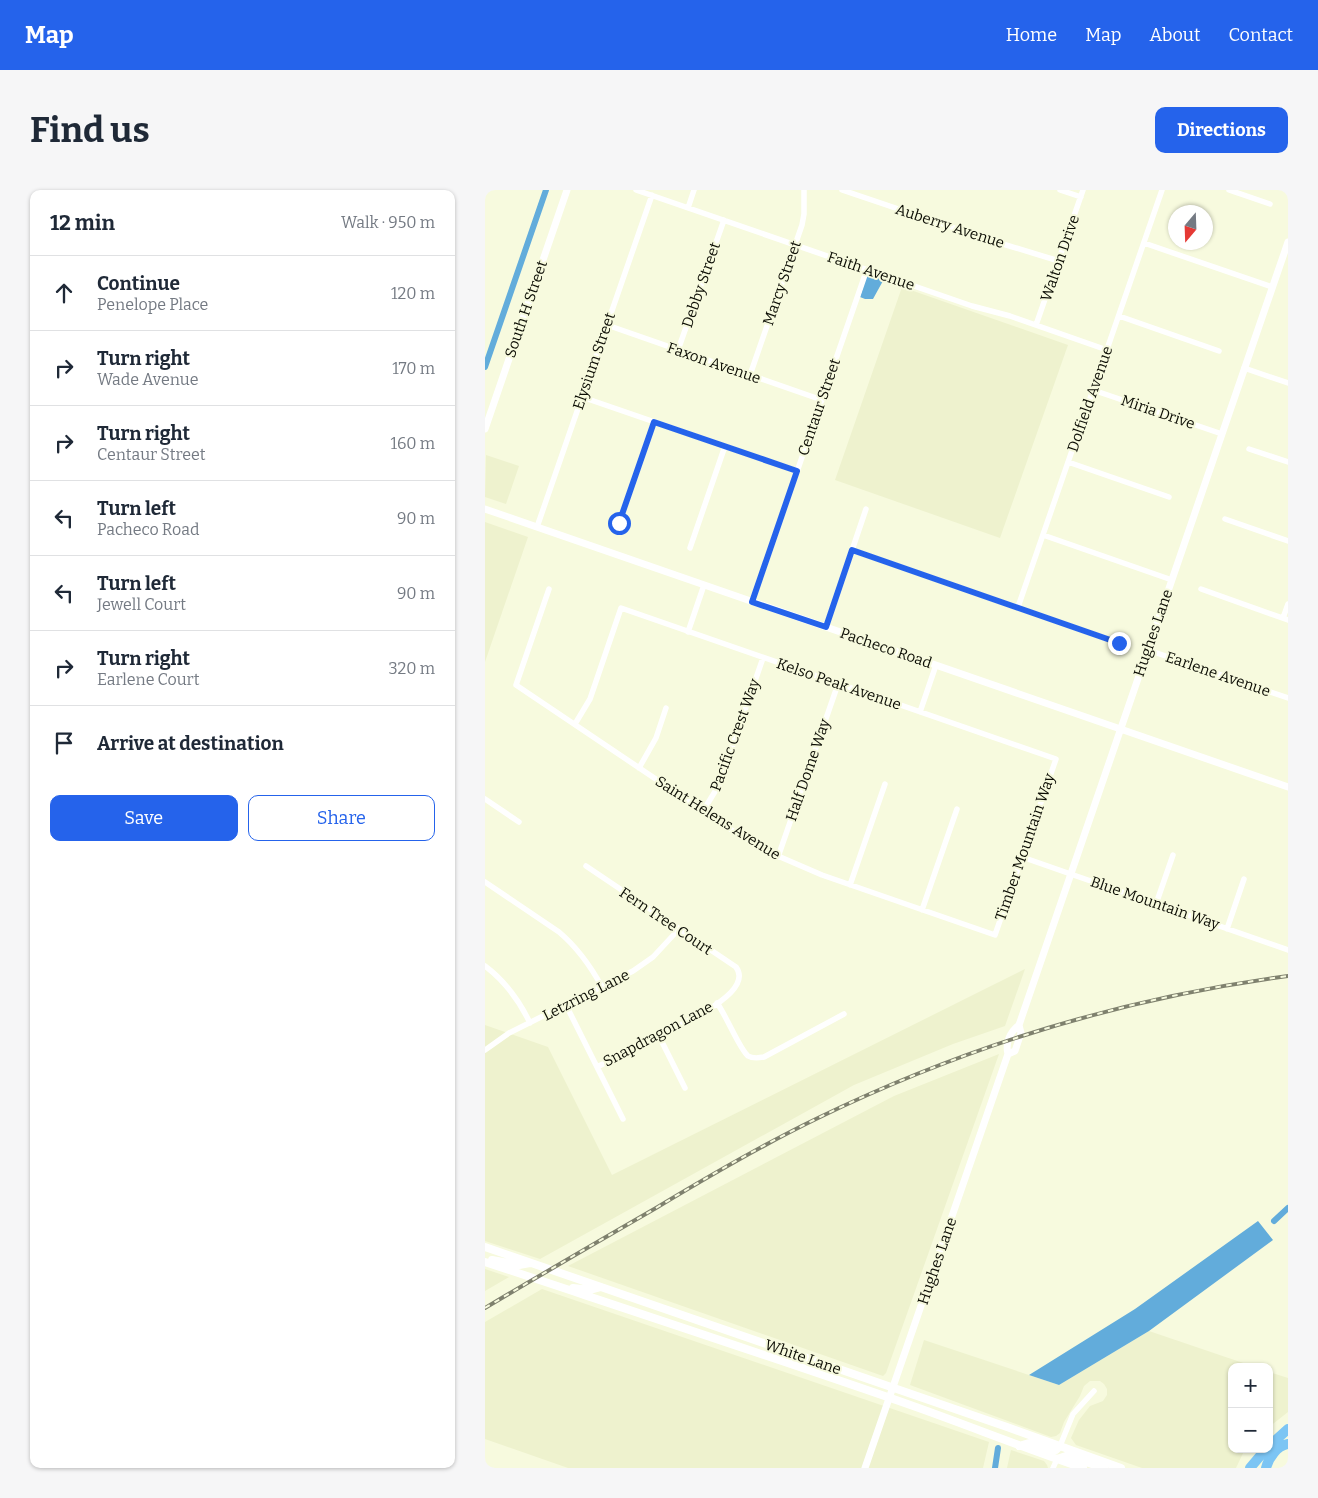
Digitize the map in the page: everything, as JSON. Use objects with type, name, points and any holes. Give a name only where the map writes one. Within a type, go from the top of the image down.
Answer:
[{"type":"highway","points":[[1273,1442],[1288,1429]]},
{"type":"highway","points":[[1266,1468],[1278,1448],[1288,1444]]},
{"type":"highway","points":[[1250,1468],[1263,1453]]},
{"type":"main road","name":"White Lane","points":[[485,1247],[1121,1468]]},
{"type":"main road","name":"White Lane","points":[[485,1261],[975,1427],[1019,1446],[1083,1468]]},
{"type":"main road","points":[[485,1261],[519,1265],[530,1262]]},
{"type":"main road","points":[[561,1287],[590,1290],[601,1287]]},
{"type":"main road","points":[[1019,1446],[1029,1443],[1053,1450],[1060,1446]]},
{"type":"main road","points":[[1057,1459],[1066,1456],[1104,1468]]},
{"type":"street","name":"South H Street","points":[[485,429],[567,190]]},
{"type":"street","name":"Faith Avenue","points":[[636,190],[972,306],[1037,325],[1107,350]]},
{"type":"street","points":[[688,208],[694,190]]},
{"type":"street","name":"Marcy Street","points":[[750,375],[795,245],[804,214],[804,190]]},
{"type":"street","name":"Auberry Avenue","points":[[842,190],[993,241],[1059,261]]},
{"type":"street","points":[[1061,190],[1081,197]]},
{"type":"street","name":"Walton Drive","points":[[1037,325],[1083,190]]},
{"type":"street","name":"Dolfield Avenue","points":[[1018,607],[1162,190]]},
{"type":"street","points":[[1229,190],[1270,204]]},
{"type":"street","name":"Elysium Street","points":[[537,527],[652,195]]},
{"type":"street","name":"Debby Street","points":[[678,350],[723,220]]},
{"type":"street","name":"Hughes Lane","points":[[865,1468],[1008,1054],[1006,1048],[1012,1031],[1019,1025],[1288,242]]},
{"type":"street","points":[[1144,243],[1273,287]]},
{"type":"street","name":"Centaur Street","points":[[752,602],[867,270]]},
{"type":"street","points":[[1119,316],[1219,351]]},
{"type":"street","name":"Faxon Avenue","points":[[607,326],[822,400]]},
{"type":"street","points":[[1245,368],[1288,383]]},
{"type":"street","name":"Miria Drive","points":[[1093,390],[1222,434]]},
{"type":"street","points":[[582,397],[797,471]]},
{"type":"street","points":[[619,523],[654,422]]},
{"type":"street","points":[[690,548],[725,446]]},
{"type":"street","points":[[1249,449],[1288,462]]},
{"type":"street","points":[[1068,462],[1169,497]]},
{"type":"street","name":"Pacheco Road","points":[[485,509],[1288,787]]},
{"type":"street","points":[[826,627],[867,509]]},
{"type":"street","points":[[1225,519],[1288,541]]},
{"type":"street","points":[[1043,535],[1172,580]]},
{"type":"street","points":[[852,550],[1119,643]]},
{"type":"street","points":[[688,632],[704,585]]},
{"type":"street","name":"Saint Helens Avenue","points":[[549,589],[516,685],[703,811],[779,857],[850,885],[995,935]]},
{"type":"street","points":[[1201,589],[1286,619],[1288,604]]},
{"type":"street","name":"Kelso Peak Avenue","points":[[575,724],[590,699],[621,608],[1056,759]]},
{"type":"street","name":"Earlene Avenue","points":[[1147,650],[1288,698]]},
{"type":"street","name":"Pacific Crest Way","points":[[703,811],[719,785],[763,658]]},
{"type":"street","points":[[920,712],[936,665]]},
{"type":"street","name":"Half Dome Way","points":[[779,857],[839,684]]},
{"type":"street","points":[[639,768],[656,738],[666,708]]},
{"type":"street","name":"Timber Mountain Way","points":[[995,935],[1056,759]]},
{"type":"street","points":[[850,885],[885,784]]},
{"type":"street","points":[[485,799],[519,822]]},
{"type":"street","points":[[922,910],[957,809]]},
{"type":"street","points":[[1156,904],[1173,855]]},
{"type":"street","name":"Blue Mountain Way","points":[[1022,857],[1288,950]]},
{"type":"street","name":"Fern Tree Court","points":[[586,866],[736,967],[740,972],[740,980]]},
{"type":"street","points":[[1227,929],[1244,879]]},
{"type":"street","points":[[485,882],[570,941],[587,961],[602,987]]},
{"type":"street","name":"Letzring Lane","points":[[485,1050],[500,1038],[633,971],[653,957],[679,929]]},
{"type":"street","points":[[485,966],[514,995],[530,1022]]},
{"type":"street","name":"Snapdragon Lane","points":[[597,1066],[700,1015],[736,988],[740,980]]},
{"type":"street","points":[[717,1003],[728,1019],[742,1050],[751,1057],[764,1057],[844,1014]]},
{"type":"street","points":[[566,1005],[623,1119]]},
{"type":"street","points":[[659,1036],[685,1088]]},
{"type":"street","points":[[1060,1446],[1073,1414],[1094,1391]]},
{"type":"street","points":[[1053,1468],[1057,1459]]},
{"type":"shaded area","points":[[902,287],[1068,345],[1000,538],[835,480]]},
{"type":"shaded area","points":[[486,455],[519,466],[506,504],[485,497]]},
{"type":"shaded area","points":[[485,522],[528,537],[485,662]]},
{"type":"shaded area","points":[[1025,969],[1005,1026],[953,1044],[854,1085],[540,1259],[485,1241],[485,1025],[548,1047],[612,1175]]},
{"type":"shaded area","points":[[999,1054],[886,1373],[883,1376],[568,1266],[894,1096]]},
{"type":"shaded area","points":[[485,1269],[509,1277],[485,1291]]},
{"type":"shaded area","points":[[542,1289],[989,1442],[983,1468],[568,1468],[485,1439],[485,1322]]},
{"type":"shaded area","points":[[1149,1331],[1243,1363],[1228,1363],[1228,1453],[1243,1453],[1236,1468],[1142,1468],[1076,1445],[1071,1438],[1079,1420],[1090,1406],[1103,1401],[1107,1395],[1107,1389],[1100,1381],[1090,1381],[1084,1386],[1060,1433],[1051,1437],[910,1385],[924,1340],[1059,1385]]},
{"type":"shaded area","points":[[1273,1373],[1288,1378],[1288,1412],[1273,1424]]},
{"type":"shaded area","points":[[1011,1450],[1044,1461],[1048,1468],[1007,1468]]},
{"type":"water","points":[[867,273],[883,277],[884,279],[873,299],[860,297]]},
{"type":"water","points":[[1258,1221],[1273,1240],[1149,1331],[1059,1385],[1029,1375],[1135,1309]]},
{"type":"waterway","points":[[485,367],[546,190]]},
{"type":"waterway","points":[[1274,1221],[1288,1208]]},
{"type":"waterway","points":[[995,1468],[998,1448]]},
{"type":"railway","points":[[485,1308],[756,1150],[797,1128],[874,1092],[989,1047],[1047,1028],[1166,997],[1288,976]]},
{"type":"route","points":[[619,523],[654,422],[797,471],[752,602],[826,627],[852,550],[1119,643]]}]
